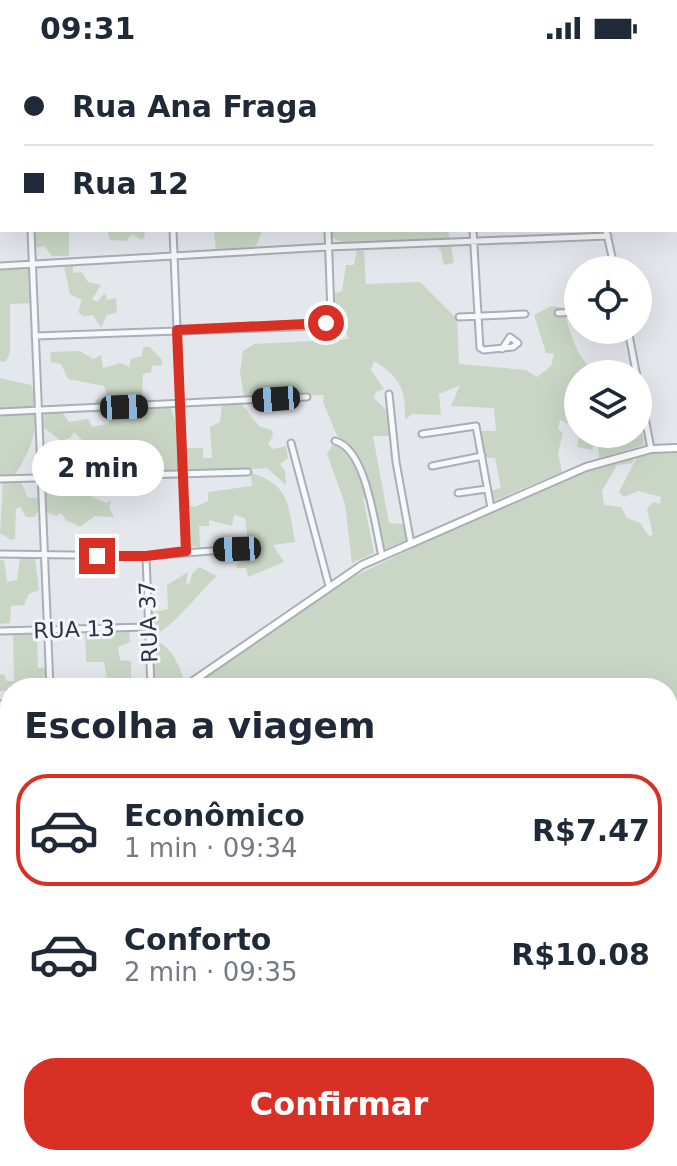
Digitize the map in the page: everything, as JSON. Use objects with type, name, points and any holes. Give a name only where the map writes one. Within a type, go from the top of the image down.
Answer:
[{"type":"street","points":[[31,232],[49,678]]},
{"type":"street","points":[[173,232],[186,551]]},
{"type":"street","points":[[35,336],[320,326],[331,314],[328,232]]},
{"type":"street","points":[[473,232],[480,348],[502,349]]},
{"type":"street","points":[[0,266],[607,233],[612,256]]},
{"type":"street","points":[[558,313],[564,313]]},
{"type":"street","points":[[459,317],[525,314]]},
{"type":"street","points":[[631,344],[651,449]]},
{"type":"street","points":[[389,394],[396,462],[411,544]]},
{"type":"street","points":[[0,412],[307,397]]},
{"type":"street","points":[[422,434],[466,425],[477,427],[491,508]]},
{"type":"street","points":[[335,441],[349,448],[358,463],[382,556]]},
{"type":"street","points":[[291,443],[329,586]]},
{"type":"street","points":[[197,678],[329,586],[382,556],[586,467],[651,449],[677,448]]},
{"type":"street","points":[[432,466],[482,456]]},
{"type":"street","points":[[0,479],[248,472]]},
{"type":"street","points":[[458,493],[487,489]]},
{"type":"street","points":[[0,554],[146,556],[237,549]]},
{"type":"street","name":"RUA 37","points":[[146,556],[150,678]]},
{"type":"street","name":"RUA 13","points":[[0,631],[147,627]]},
{"type":"green space","points":[[33,232],[69,232],[69,256],[52,256],[44,246],[34,248]]},
{"type":"green space","points":[[108,232],[144,232],[142,240],[132,234],[126,241],[110,240]]},
{"type":"green space","points":[[214,232],[261,233],[256,246],[216,252]]},
{"type":"green space","points":[[330,232],[448,232],[454,263],[444,265],[441,251],[431,241],[342,242],[330,237]]},
{"type":"green space","points":[[357,250],[364,251],[366,284],[420,282],[457,319],[459,364],[526,370],[537,377],[551,366],[554,354],[546,353],[534,315],[551,306],[564,308],[564,344],[575,344],[584,360],[564,360],[564,422],[560,420],[558,429],[563,433],[558,453],[562,472],[491,502],[490,491],[501,488],[495,458],[486,458],[479,431],[496,431],[494,408],[451,406],[460,385],[439,394],[441,415],[412,414],[405,420],[400,385],[374,361],[371,370],[384,389],[376,392],[374,398],[388,412],[391,436],[373,436],[389,523],[403,524],[407,540],[382,550],[370,500],[363,497],[374,553],[352,563],[345,504],[327,454],[332,446],[341,445],[323,402],[324,395],[244,397],[240,373],[243,351],[254,344],[348,339],[344,318],[332,311],[332,294],[342,291],[346,265],[354,265]]},
{"type":"green space","points":[[73,261],[73,273],[82,272],[88,282],[101,285],[92,299],[97,302],[105,293],[107,300],[116,298],[117,312],[107,315],[101,328],[93,315],[83,316],[78,312],[82,300],[70,294],[64,266]]},
{"type":"green space","points":[[30,267],[32,303],[10,304],[10,353],[5,362],[0,361],[0,268]]},
{"type":"green space","points":[[143,347],[150,347],[162,360],[162,365],[152,366],[151,372],[143,374],[142,399],[159,401],[162,408],[170,408],[178,431],[179,471],[144,474],[131,481],[97,475],[43,473],[45,464],[80,462],[67,445],[82,440],[74,432],[70,438],[61,441],[43,427],[42,413],[62,412],[69,422],[88,419],[92,427],[108,424],[111,415],[90,412],[96,400],[107,396],[104,386],[68,379],[61,364],[51,362],[50,352],[80,351],[93,359],[101,355],[103,368],[121,363],[129,367],[131,359],[142,356]]},
{"type":"green space","points":[[0,378],[31,385],[37,408],[31,444],[14,476],[0,476]]},
{"type":"green space","points":[[241,403],[259,426],[272,430],[273,436],[268,444],[273,449],[286,446],[288,458],[280,464],[285,471],[286,485],[267,468],[183,473],[184,448],[203,448],[203,458],[212,458],[210,427],[220,422],[222,404]]},
{"type":"green space","points":[[598,448],[634,448],[599,458]]},
{"type":"green space","points":[[650,451],[677,452],[677,678],[201,678],[332,587],[492,510],[589,468],[634,455],[633,463],[617,465],[602,491],[604,505],[621,507],[627,518],[640,523],[649,536],[653,535],[647,509],[653,502],[660,504],[661,497],[638,491],[624,497],[619,492],[638,455]]},
{"type":"green space","points":[[251,473],[274,484],[281,491],[289,508],[295,542],[273,545],[284,562],[248,577],[246,568],[236,568],[237,564],[250,557],[245,518],[234,515],[232,526],[209,520],[209,526],[199,526],[200,547],[188,546],[186,505],[195,507],[208,501],[208,492],[252,486]]},
{"type":"green space","points":[[19,477],[28,498],[42,497],[42,479],[66,480],[75,494],[78,493],[78,480],[85,481],[92,497],[106,503],[111,501],[109,507],[114,517],[95,516],[80,527],[66,520],[61,513],[56,516],[39,509],[35,517],[26,517],[20,507],[16,509],[15,539],[11,540],[0,533],[3,481]]},
{"type":"green space","points":[[20,558],[35,559],[39,590],[29,594],[24,605],[11,606],[10,623],[0,624],[0,560],[4,560],[7,582],[17,580]]},
{"type":"green space","points":[[199,567],[217,576],[172,623],[159,632],[159,625],[152,624],[151,613],[168,609],[167,585],[188,572],[186,584],[190,583],[192,574]]},
{"type":"green space","points":[[129,629],[130,642],[118,647],[120,660],[131,661],[131,678],[107,678],[104,662],[86,662],[85,630]]},
{"type":"green space","points":[[13,631],[37,632],[38,668],[47,668],[47,678],[14,678]]},
{"type":"green space","points":[[153,638],[172,654],[183,678],[153,678]]},
{"type":"route","points":[[97,556],[146,556],[186,551],[177,330],[320,326],[326,323]]}]
